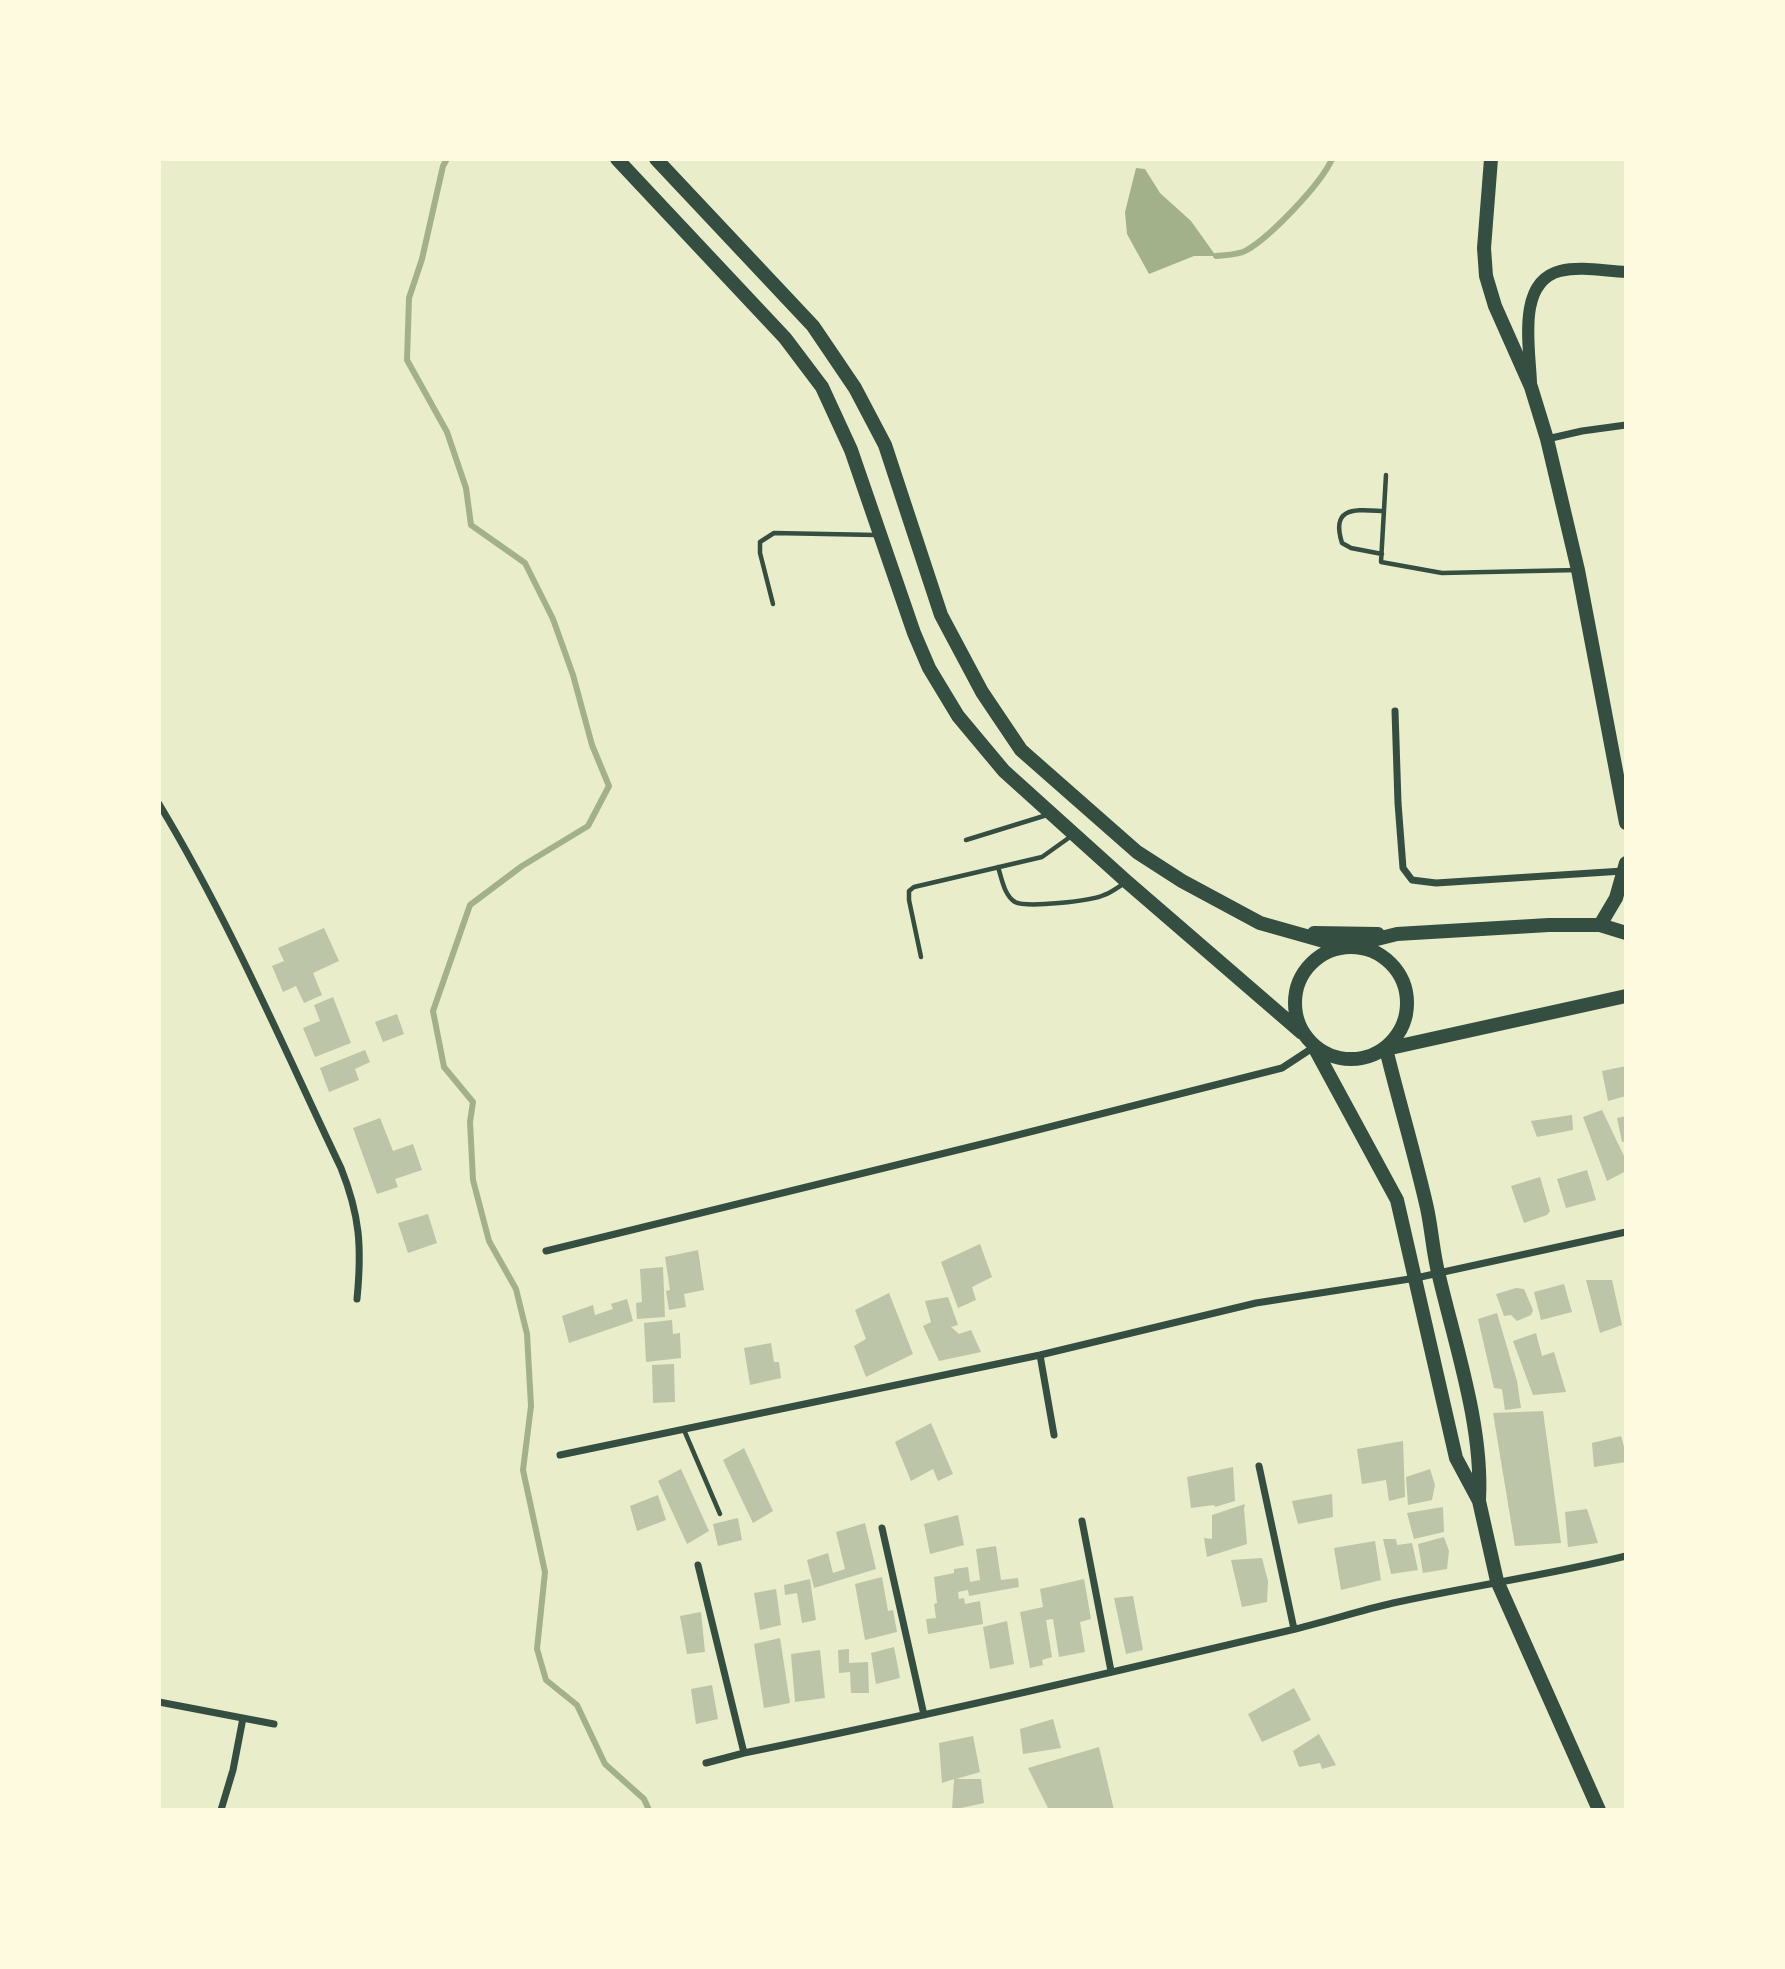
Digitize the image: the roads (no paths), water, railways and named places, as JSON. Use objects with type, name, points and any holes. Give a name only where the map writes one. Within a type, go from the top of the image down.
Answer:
[{"type":"main road","points":[[617,159],[785,338],[822,387],[851,450],[914,633],[929,667],[958,716],[1004,771],[1302,1033],[1314,1047],[1397,1200],[1456,1458],[1479,1502],[1497,1581],[1599,1810]]},
{"type":"main road","points":[[656,159],[813,326],[855,388],[885,445],[941,615],[982,692],[1021,750],[1137,852],[1182,881],[1260,923],[1345,947],[1363,948],[1380,955],[1394,967],[1404,982],[1408,1000],[1406,1018],[1398,1035],[1386,1048]]},
{"type":"main road","points":[[1491,159],[1484,248],[1486,276],[1494,306],[1531,387],[1547,439],[1578,570],[1626,822]]},
{"type":"main road","points":[[1600,925],[1616,898],[1625,867]]},
{"type":"main road","points":[[1292,932],[1397,934],[1549,925],[1600,925],[1626,933]]},
{"type":"main road","points":[[1302,1033],[1295,1016],[1294,996],[1300,978],[1311,963],[1326,952],[1397,934]]},
{"type":"main road","points":[[1314,1047],[1331,1057],[1350,1060],[1369,1057],[1386,1048],[1626,996]]},
{"type":"main road","points":[[1386,1048],[1427,1209],[1438,1273],[1479,1447],[1479,1502]]},
{"type":"street","points":[[1531,387],[1528,322],[1532,293],[1544,278],[1559,271],[1580,268],[1626,272]]},
{"type":"street","points":[[1547,439],[1626,425]]},
{"type":"street","points":[[1395,711],[1403,868],[1412,880],[1436,883],[1625,867]]},
{"type":"street","points":[[159,804],[218,911],[353,1196],[359,1229],[357,1299]]},
{"type":"street","points":[[546,1251],[1282,1068],[1314,1047]]},
{"type":"street","points":[[560,1455],[1040,1355],[1256,1303],[1416,1278],[1626,1232]]},
{"type":"street","points":[[1040,1355],[1054,1435]]},
{"type":"street","points":[[1259,1466],[1294,1629]]},
{"type":"street","points":[[1082,1521],[1111,1671]]},
{"type":"street","points":[[882,1528],[923,1715]]},
{"type":"street","points":[[706,1763],[984,1703],[1390,1604],[1626,1556]]},
{"type":"street","points":[[698,1565],[744,1753]]},
{"type":"street","points":[[159,1702],[274,1724]]},
{"type":"street","points":[[221,1810],[233,1770],[243,1718]]},
{"type":"lane","points":[[1386,475],[1381,562],[1442,573],[1578,570]]},
{"type":"lane","points":[[1382,554],[1351,548],[1342,543],[1338,531],[1342,516],[1350,510],[1384,511]]},
{"type":"lane","points":[[773,604],[760,553],[760,542],[766,537],[774,533],[880,535]]},
{"type":"lane","points":[[966,840],[1051,814]]},
{"type":"lane","points":[[921,957],[909,891],[914,887],[1042,857],[1074,834]]},
{"type":"lane","points":[[998,867],[1006,893],[1015,901],[1029,905],[1094,898],[1106,895],[1126,881]]},
{"type":"lane","points":[[684,1430],[720,1514]]},
{"type":"waterway","points":[[447,159],[443,166],[422,259],[409,298],[407,360],[447,432],[466,488],[471,525],[525,563],[553,619],[573,675],[592,745],[609,786],[588,826],[522,866],[470,905],[433,1011],[444,1067],[473,1102],[470,1122],[473,1180],[489,1241],[516,1289],[527,1334],[531,1406],[523,1470],[545,1572],[537,1649],[546,1680],[577,1705],[605,1764],[644,1799],[649,1810]]},
{"type":"waterway","points":[[1216,256],[1244,252],[1269,233],[1307,195],[1332,159]]}]
